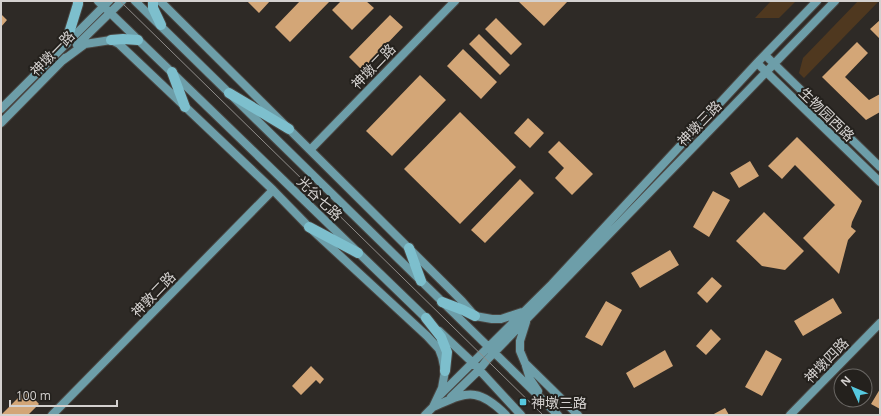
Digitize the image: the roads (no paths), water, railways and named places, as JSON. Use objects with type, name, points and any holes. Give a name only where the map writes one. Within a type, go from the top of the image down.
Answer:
[{"type":"main road","points":[[153,1],[153,8],[161,25]]},
{"type":"main road","points":[[66,43],[78,2]]},
{"type":"main road","points":[[111,40],[138,40]]},
{"type":"main road","points":[[172,72],[185,107]]},
{"type":"main road","points":[[229,93],[289,129]]},
{"type":"main road","points":[[309,227],[358,253]]},
{"type":"main road","points":[[409,248],[421,281]]},
{"type":"main road","points":[[442,302],[475,316]]},
{"type":"main road","points":[[426,318],[441,337],[447,352],[445,371]]},
{"type":"street","name":"神墩一路","points":[[1,123],[122,1]]},
{"type":"street","name":"光谷七路","points":[[135,1],[558,415]]},
{"type":"street","points":[[160,1],[409,248],[475,316],[492,320],[523,312]]},
{"type":"street","name":"神墩二路","points":[[310,150],[455,1]]},
{"type":"street","name":"神墩三路","points":[[448,401],[479,370],[491,350],[523,312],[552,284],[764,55],[818,1]]},
{"type":"street","name":"神墩三路","points":[[438,397],[472,364],[526,321],[835,1]]},
{"type":"street","name":"神墩一路","points":[[1,109],[103,3]]},
{"type":"street","name":"光谷七路","points":[[103,3],[138,40],[479,370],[521,415]]},
{"type":"street","points":[[62,61],[85,44],[111,40],[119,44],[273,190],[309,227],[426,336],[439,349],[445,371],[442,388],[438,397],[433,406],[425,415]]},
{"type":"street","name":"生物园西路","points":[[764,55],[880,166]]},
{"type":"street","name":"生物园西路","points":[[757,63],[880,182]]},
{"type":"street","name":"神敦二路","points":[[52,415],[273,190]]},
{"type":"street","points":[[526,321],[520,342],[520,351],[530,379],[543,400]]},
{"type":"street","name":"神墩四路","points":[[790,415],[880,323]]},
{"type":"street","points":[[525,363],[578,415]]},
{"type":"street","points":[[433,406],[460,396],[475,394],[493,394],[508,401]]},
{"type":"street","points":[[475,394],[487,399],[506,415]]},
{"type":"tram line","points":[[120,1],[543,415]]},
{"type":"place","name":"神墩三路","points":[[523,402]]}]
